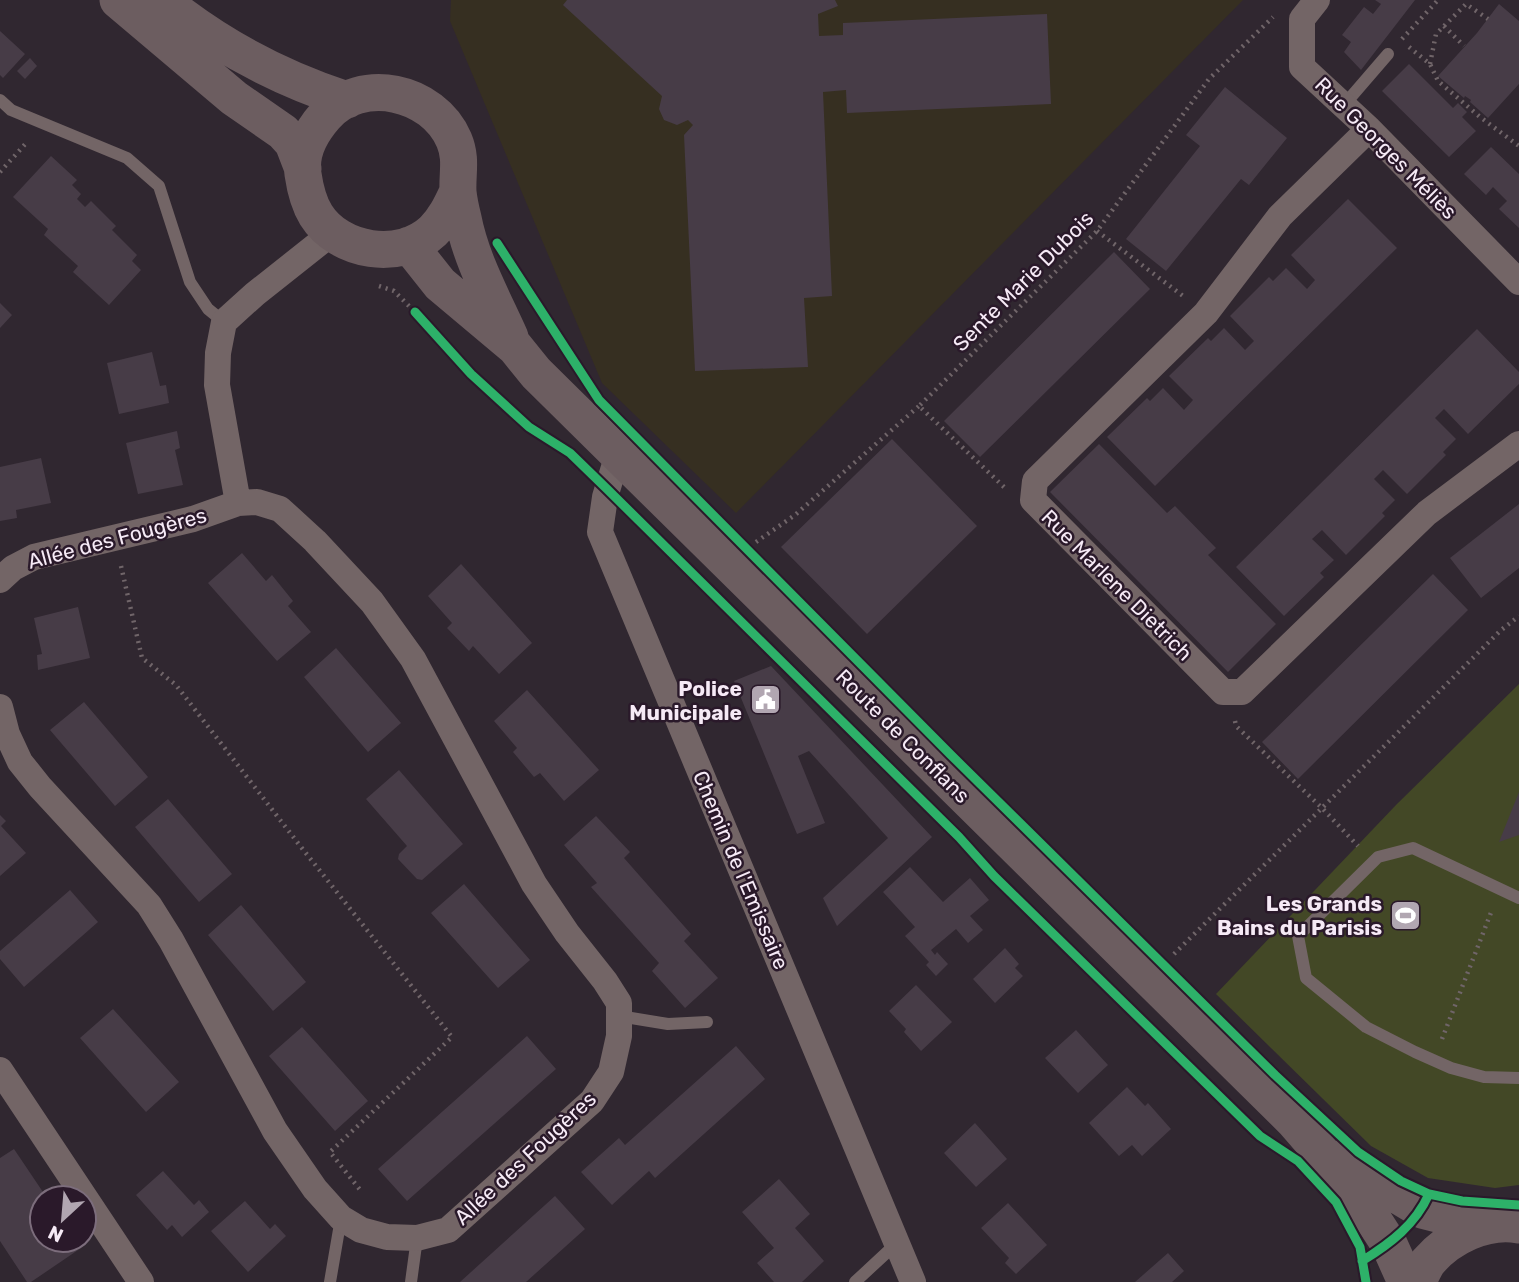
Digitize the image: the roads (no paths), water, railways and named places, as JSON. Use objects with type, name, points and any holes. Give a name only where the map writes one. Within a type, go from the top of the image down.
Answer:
[{"type":"main road","points":[[118,0],[234,98],[283,132],[293,143],[303,169],[306,192],[316,215],[332,233],[356,246],[382,250],[409,245],[431,233],[448,215],[458,191]]},
{"type":"main road","points":[[162,0],[190,23],[239,54],[289,79],[347,100]]},
{"type":"main road","points":[[303,169],[306,147],[315,128],[329,112],[347,100],[365,94],[392,93],[417,101],[439,117],[454,139],[460,165],[458,191],[463,221],[474,257],[515,347]]},
{"type":"main road","points":[[409,245],[440,284],[515,347]]},
{"type":"main road","name":"Route de Conflans","points":[[515,347],[536,373],[1294,1121],[1354,1190],[1389,1244],[1406,1282]]},
{"type":"main road","name":"Route de Conflans","points":[[1294,1121],[1372,1180],[1422,1210],[1502,1225]]},
{"type":"main road","points":[[1417,1282],[1427,1263],[1453,1239],[1502,1225]]},
{"type":"street","name":"Rue Georges Méliès","points":[[1309,10],[1303,67],[1369,129],[1519,282]]},
{"type":"street","name":"Rue Marlene Dietrich","points":[[1369,129],[1280,216],[1206,313],[1035,481],[1033,500],[1223,692],[1242,692],[1427,513],[1519,444]]},
{"type":"street","points":[[238,503],[217,385],[218,353],[225,322],[255,294],[332,233]]},
{"type":"street","name":"Chemin de l'Emissaire","points":[[618,454],[605,497],[600,532],[913,1282]]},
{"type":"street","name":"Allée des Fougères","points":[[0,580],[13,568],[34,557],[193,519],[238,503],[257,502],[280,509],[316,541],[372,602],[413,659],[534,884],[612,992],[618,1003],[619,1036],[611,1072],[592,1101],[448,1230],[417,1238],[378,1235],[361,1230],[341,1218],[315,1189],[275,1132],[171,940],[149,905],[20,762],[7,734],[0,707]]},
{"type":"street","points":[[0,1070],[141,1282]]},
{"type":"lane","points":[[1344,105],[1388,54]]},
{"type":"lane","points":[[0,100],[11,110],[127,158],[159,186],[190,282],[208,309],[225,322]]},
{"type":"lane","points":[[1519,898],[1413,848],[1378,857],[1298,936],[1306,978],[1366,1027],[1434,1061],[1484,1077],[1519,1078]]},
{"type":"lane","points":[[619,1016],[668,1024],[707,1022]]},
{"type":"lane","points":[[330,1282],[341,1218]]},
{"type":"lane","points":[[411,1282],[417,1238]]},
{"type":"lane","points":[[855,1282],[897,1243]]},
{"type":"place","name":"Police Municipale","points":[[765,700]]},
{"type":"place","name":"Les Grands Bains du Parisis","points":[[1405,915]]}]
